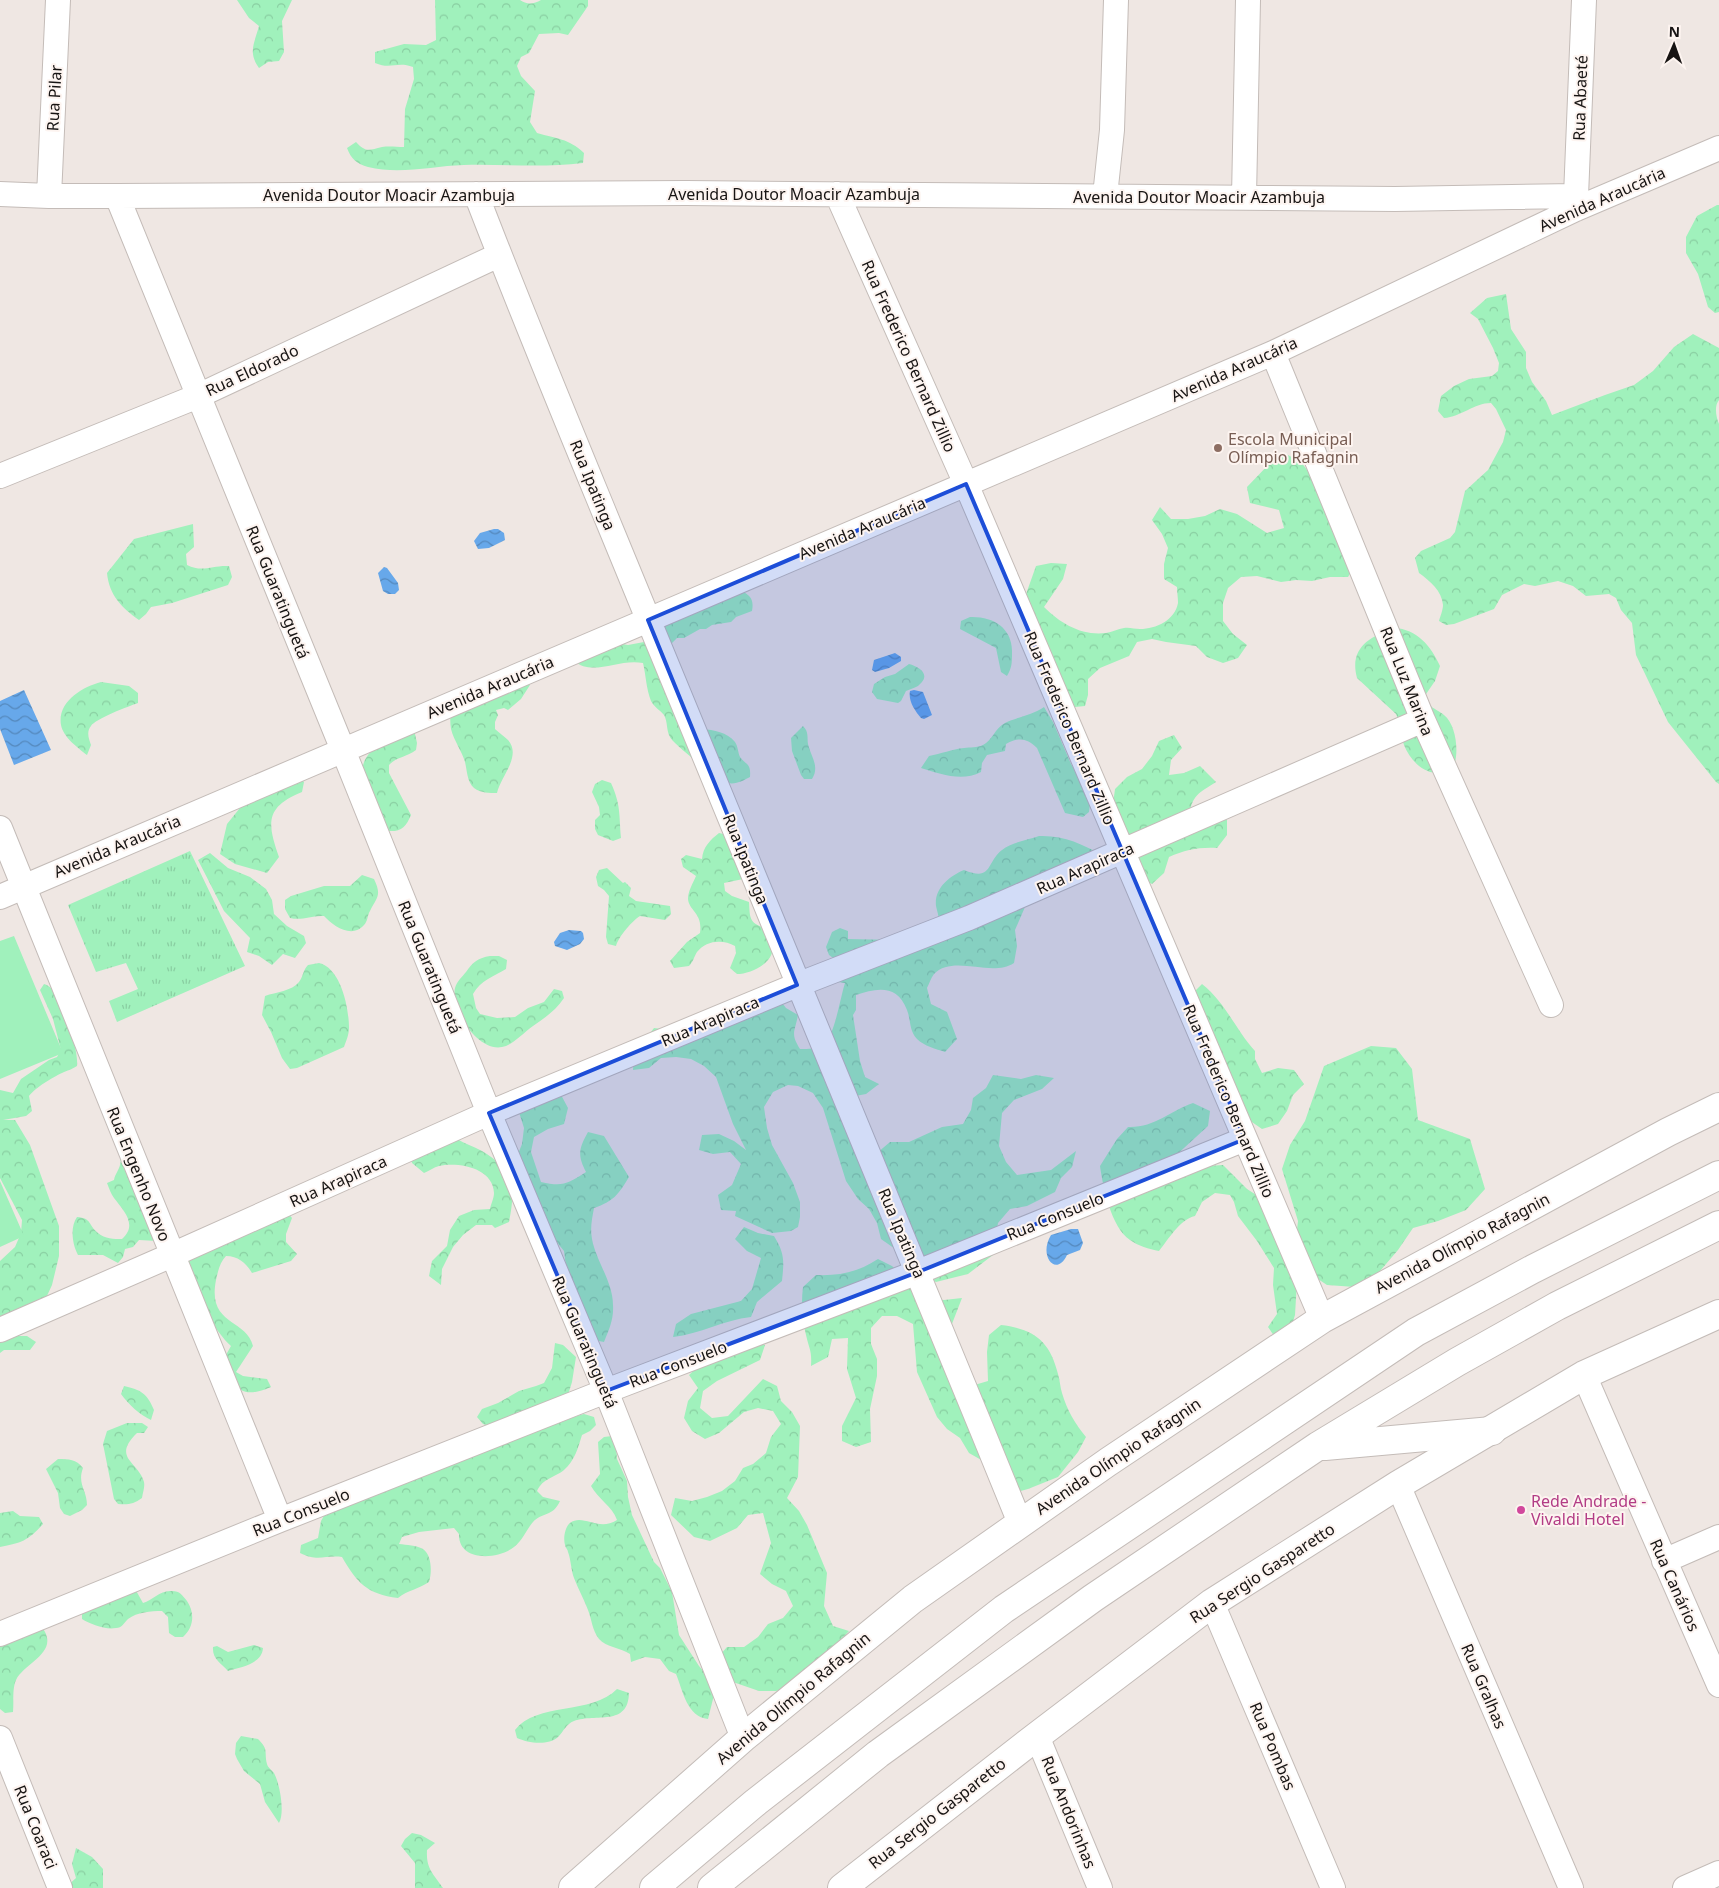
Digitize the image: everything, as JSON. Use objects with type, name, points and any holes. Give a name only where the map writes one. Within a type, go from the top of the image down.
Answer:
[{"type":"main road","name":"Avenida Olímpio Rafagnin","points":[[573,1888],[743,1738],[913,1599],[1020,1523],[1322,1319],[1668,1132],[1719,1108]]},
{"type":"main road","points":[[654,1888],[756,1802],[1004,1608],[1408,1337],[1533,1269],[1719,1176]]},
{"type":"main road","points":[[712,1888],[878,1754],[1085,1603],[1318,1446],[1457,1362],[1549,1311],[1719,1225]]},
{"type":"main road","name":"Rua Sergio Gasparetto","points":[[851,1885],[1037,1736],[1212,1603],[1398,1485],[1584,1375],[1719,1314]]},
{"type":"main road","points":[[1318,1446],[1492,1431]]},
{"type":"street","name":"Rua Pilar","points":[[49,196],[58,0]]},
{"type":"street","points":[[1105,196],[1112,130],[1116,0]]},
{"type":"street","points":[[1244,197],[1248,0]]},
{"type":"street","name":"Rua Abaeté","points":[[1576,202],[1584,0]]},
{"type":"street","name":"Avenida Araucária","points":[[0,897],[1274,353],[1576,202],[1719,148]]},
{"type":"street","name":"Avenida Doutor Moacir Azambuja","points":[[0,194],[49,196],[837,194],[1452,199],[1576,202]]},
{"type":"street","name":"Rua Ipatinga","points":[[476,194],[499,255],[648,620],[1020,1523]]},
{"type":"street","name":"Rua Frederico Bernard Zillio","points":[[837,194],[966,484],[1322,1319]]},
{"type":"street","name":"Rua Guaratinguetá","points":[[117,196],[489,1113],[606,1391],[743,1738]]},
{"type":"street","name":"Rua Eldorado","points":[[0,476],[198,396],[499,255]]},
{"type":"street","name":"Rua Luz Marina","points":[[1274,353],[1423,720],[1551,1004]]},
{"type":"street","name":"Rua Arapiraca","points":[[0,1330],[489,1113],[797,984],[969,918],[1423,720]]},
{"type":"street","name":"Rua Engenho Novo","points":[[0,828],[22,887],[280,1520]]},
{"type":"street","name":"Rua Consuelo","points":[[0,1634],[280,1520],[606,1391],[918,1272],[1246,1139]]},
{"type":"street","name":"Rua Canários","points":[[1584,1375],[1719,1685]]},
{"type":"street","name":"Rua Gralhas","points":[[1398,1485],[1571,1888]]},
{"type":"street","points":[[1664,1561],[1719,1537]]},
{"type":"street","name":"Rua Pombas","points":[[1212,1603],[1333,1888]]},
{"type":"street","name":"Rua Andorinhas","points":[[1037,1736],[1100,1888]]},
{"type":"street","name":"Rua Coaraci","points":[[0,1738],[60,1888]]},
{"type":"street","points":[[1685,1888],[1719,1873]]},
{"type":"highlighted area","points":[[966,484],[1245,1139],[918,1272],[606,1391],[489,1113],[797,985],[648,620]]},
{"type":"green space","points":[[237,0],[292,0],[282,21],[284,52],[279,61],[268,62],[259,68],[253,53],[259,26],[249,18]]},
{"type":"green space","points":[[435,0],[520,0],[530,3],[541,0],[588,0],[588,6],[568,35],[559,33],[539,34],[529,53],[521,57],[517,66],[521,76],[535,91],[530,122],[537,133],[573,144],[584,153],[583,163],[538,166],[464,165],[392,170],[368,167],[358,163],[350,155],[347,148],[356,142],[362,148],[368,150],[385,147],[404,147],[405,109],[414,79],[413,67],[407,65],[385,66],[375,63],[375,52],[404,44],[426,45],[436,40]]},
{"type":"green space","points":[[1719,205],[1719,312],[1715,313],[1708,307],[1698,274],[1686,253],[1686,237],[1697,216]]},
{"type":"green space","points":[[1506,294],[1511,329],[1526,352],[1526,368],[1532,382],[1546,401],[1552,415],[1634,385],[1653,371],[1674,347],[1693,334],[1719,348],[1719,400],[1716,405],[1716,412],[1719,424],[1719,784],[1668,722],[1636,655],[1632,623],[1621,610],[1616,598],[1609,594],[1586,596],[1573,586],[1558,581],[1535,586],[1524,584],[1502,595],[1494,609],[1454,624],[1446,625],[1439,621],[1443,605],[1442,600],[1438,591],[1419,573],[1415,558],[1421,551],[1450,538],[1455,532],[1465,491],[1488,470],[1503,442],[1506,430],[1491,403],[1479,405],[1444,418],[1438,411],[1441,396],[1454,386],[1469,379],[1492,376],[1498,371],[1499,363],[1493,348],[1478,319],[1470,313],[1487,298]]},
{"type":"green space","points":[[1286,454],[1301,462],[1311,475],[1356,564],[1348,577],[1281,582],[1257,576],[1241,577],[1228,588],[1223,603],[1223,621],[1233,634],[1247,645],[1238,658],[1223,663],[1207,657],[1196,646],[1152,639],[1137,642],[1129,656],[1100,668],[1088,679],[1088,695],[1085,706],[1075,707],[1064,696],[1025,597],[1036,566],[1051,563],[1067,564],[1063,579],[1044,607],[1057,619],[1072,628],[1089,633],[1106,633],[1124,628],[1146,629],[1158,625],[1169,619],[1178,603],[1177,587],[1164,579],[1164,564],[1168,548],[1162,534],[1152,520],[1160,507],[1171,519],[1205,516],[1220,509],[1237,514],[1267,533],[1284,528],[1279,510],[1250,503],[1247,487],[1271,462]]},
{"type":"green space","points":[[193,524],[194,547],[186,554],[187,565],[203,569],[229,566],[232,577],[228,585],[172,603],[151,607],[139,620],[117,600],[110,588],[107,573],[134,539]]},
{"type":"green space","points":[[742,591],[751,599],[753,604],[752,611],[736,617],[731,622],[712,625],[684,638],[677,638],[671,644],[670,651],[702,729],[720,732],[732,739],[736,744],[740,757],[749,767],[750,777],[740,782],[728,783],[707,770],[670,737],[664,715],[651,701],[643,663],[634,662],[589,667],[574,661],[611,642],[628,645],[644,642],[657,631],[661,624]]},
{"type":"green space","points":[[970,617],[994,621],[1005,630],[1009,637],[1012,653],[1010,670],[1007,676],[1001,672],[996,648],[960,629],[961,621]]},
{"type":"green space","points":[[1394,628],[1416,635],[1428,645],[1440,666],[1435,681],[1424,697],[1431,706],[1444,715],[1452,726],[1456,741],[1456,757],[1452,770],[1438,773],[1431,772],[1416,764],[1404,745],[1396,714],[1357,678],[1356,659],[1363,645],[1377,635]]},
{"type":"green space","points":[[909,664],[923,672],[924,678],[922,682],[917,687],[906,691],[898,703],[877,699],[872,692],[874,684],[885,677],[895,674]]},
{"type":"green space","points":[[526,680],[530,685],[521,699],[508,710],[504,708],[496,710],[498,715],[495,729],[512,746],[512,759],[497,793],[479,791],[470,783],[464,758],[452,733],[450,722],[451,710]]},
{"type":"green space","points":[[101,682],[129,686],[138,693],[138,703],[113,713],[91,726],[88,736],[91,745],[87,755],[71,742],[65,734],[61,725],[61,717],[63,709],[72,697],[86,688]]},
{"type":"green space","points":[[1044,707],[1053,722],[1071,764],[1085,787],[1090,804],[1089,812],[1083,817],[1065,813],[1037,748],[1026,740],[1010,742],[1006,744],[1005,751],[987,755],[982,763],[981,772],[974,775],[951,776],[921,768],[929,756],[955,749],[983,745],[1005,723]]},
{"type":"green space","points":[[803,726],[807,732],[808,744],[815,766],[812,779],[804,779],[801,775],[792,751],[791,738]]},
{"type":"green space","points":[[407,731],[415,734],[416,750],[392,762],[389,765],[389,773],[411,815],[403,828],[396,831],[388,831],[362,770],[364,762],[373,750],[386,741]]},
{"type":"green space","points":[[1174,735],[1182,748],[1171,760],[1169,775],[1184,773],[1200,766],[1216,782],[1197,795],[1192,803],[1189,816],[1211,816],[1227,820],[1227,835],[1217,848],[1181,852],[1169,857],[1164,873],[1152,884],[1139,878],[1113,804],[1115,789],[1127,777],[1142,769],[1152,756],[1159,741]]},
{"type":"green space","points":[[298,776],[304,782],[302,792],[281,804],[275,810],[272,817],[272,835],[279,857],[267,873],[235,864],[220,854],[227,824],[248,798]]},
{"type":"green space","points":[[602,780],[611,783],[618,804],[621,838],[613,841],[598,835],[595,829],[595,820],[600,815],[599,807],[592,792],[595,784]]},
{"type":"green space","points":[[719,833],[728,835],[748,878],[724,883],[725,891],[732,896],[749,902],[751,919],[756,924],[765,928],[773,945],[772,953],[765,963],[754,970],[742,974],[737,974],[730,968],[736,953],[735,946],[725,942],[705,945],[697,952],[689,966],[674,968],[670,961],[687,942],[700,933],[700,921],[688,899],[696,876],[683,867],[681,859],[686,855],[702,859],[708,844]]},
{"type":"green space","points":[[1039,836],[1064,839],[1103,855],[1104,871],[1025,907],[1015,930],[1017,946],[1014,963],[1005,967],[995,968],[952,966],[942,968],[934,974],[927,988],[931,1004],[947,1012],[957,1039],[945,1052],[927,1045],[914,1036],[903,1002],[892,992],[879,990],[856,995],[856,1010],[853,1015],[860,1061],[865,1077],[879,1084],[866,1094],[850,1097],[877,1153],[890,1142],[909,1142],[942,1127],[963,1124],[971,1110],[973,1098],[986,1088],[993,1075],[1021,1079],[1036,1075],[1054,1078],[1042,1089],[1014,1100],[1002,1113],[999,1146],[1006,1162],[1017,1175],[1051,1170],[1076,1151],[1072,1167],[1061,1178],[1055,1192],[1027,1206],[1010,1209],[998,1223],[993,1255],[968,1274],[936,1282],[907,1266],[898,1251],[881,1239],[877,1223],[869,1209],[858,1199],[846,1181],[823,1108],[813,1093],[798,1086],[788,1085],[773,1092],[764,1107],[772,1145],[793,1183],[800,1202],[798,1227],[791,1231],[772,1233],[735,1216],[736,1211],[721,1210],[718,1195],[732,1185],[741,1164],[730,1152],[713,1154],[699,1150],[702,1135],[719,1134],[734,1141],[746,1150],[733,1124],[716,1077],[704,1066],[691,1059],[676,1057],[661,1058],[649,1068],[633,1070],[634,1054],[654,1028],[670,1030],[776,995],[786,1008],[798,1015],[794,1036],[800,1049],[821,1046],[831,1033],[845,983],[838,982],[836,960],[829,955],[826,947],[832,932],[840,928],[848,931],[848,939],[894,940],[939,922],[936,900],[940,888],[948,879],[964,870],[980,874],[985,872],[997,855],[1006,847]]},
{"type":"green space","points":[[190,851],[245,966],[117,1022],[109,1001],[138,989],[126,963],[96,972],[68,905]]},
{"type":"green space","points":[[210,853],[228,868],[250,877],[266,889],[272,900],[274,914],[287,926],[304,936],[306,943],[295,958],[283,954],[272,965],[259,956],[247,952],[250,938],[224,911],[198,860]]},
{"type":"green space","points":[[607,868],[631,888],[629,896],[636,901],[670,906],[671,914],[665,920],[640,916],[626,929],[616,946],[608,944],[606,937],[609,896],[598,886],[596,877],[599,870]]},
{"type":"green space","points":[[362,875],[374,879],[378,893],[366,922],[359,929],[354,931],[343,930],[332,924],[324,916],[299,919],[290,918],[285,909],[285,900],[291,896],[324,886],[350,886]]},
{"type":"green space","points":[[14,936],[63,1053],[0,1079],[0,941]]},
{"type":"green space","points":[[499,956],[507,960],[506,969],[484,982],[473,994],[476,1008],[480,1014],[497,1018],[515,1017],[528,1008],[544,1002],[554,989],[562,991],[564,998],[546,1017],[514,1041],[502,1047],[493,1047],[483,1043],[475,1036],[461,1017],[455,996],[457,983],[471,966],[479,959]]},
{"type":"green space","points":[[319,963],[327,966],[333,972],[342,990],[349,1020],[348,1036],[344,1047],[297,1068],[290,1069],[282,1058],[262,1015],[265,996],[284,991],[296,985],[308,965]]},
{"type":"green space","points":[[44,984],[50,987],[56,994],[65,1013],[75,1049],[77,1066],[49,1080],[32,1093],[29,1096],[32,1111],[26,1116],[3,1120],[15,1120],[30,1145],[59,1226],[59,1256],[52,1285],[46,1298],[0,1320],[0,1261],[15,1247],[21,1233],[22,1220],[0,1178],[0,1090],[13,1093],[21,1079],[49,1060],[57,1057],[61,1050],[53,1019],[40,990]]},
{"type":"green space","points":[[1202,984],[1218,999],[1255,1051],[1255,1059],[1262,1073],[1278,1068],[1294,1070],[1304,1084],[1293,1095],[1287,1111],[1278,1124],[1262,1129],[1249,1120],[1190,996]]},
{"type":"green space","points":[[1371,1046],[1396,1048],[1412,1069],[1418,1120],[1470,1139],[1485,1189],[1466,1210],[1413,1228],[1380,1271],[1355,1287],[1327,1285],[1306,1271],[1295,1247],[1298,1221],[1282,1169],[1290,1145],[1305,1121],[1324,1066]]},
{"type":"green space","points":[[560,1093],[568,1108],[564,1124],[548,1129],[534,1137],[531,1152],[541,1182],[565,1183],[586,1172],[581,1161],[580,1152],[588,1132],[604,1136],[629,1177],[615,1197],[594,1208],[592,1220],[591,1235],[594,1247],[612,1296],[612,1320],[604,1342],[589,1339],[566,1267],[564,1251],[546,1229],[516,1159],[522,1144],[524,1128],[518,1109]]},
{"type":"green space","points":[[1193,1103],[1210,1111],[1208,1126],[1172,1159],[1207,1166],[1223,1165],[1247,1189],[1261,1198],[1297,1281],[1295,1315],[1290,1331],[1277,1340],[1268,1327],[1277,1314],[1273,1285],[1274,1268],[1238,1216],[1230,1195],[1215,1193],[1202,1202],[1195,1216],[1179,1225],[1159,1251],[1136,1244],[1123,1234],[1109,1206],[1100,1166],[1117,1139],[1128,1127],[1146,1125]]},
{"type":"green space","points":[[457,1139],[482,1151],[501,1165],[510,1180],[512,1189],[511,1210],[509,1222],[495,1228],[492,1225],[476,1225],[463,1235],[453,1247],[442,1269],[441,1285],[429,1276],[432,1261],[447,1246],[450,1230],[459,1216],[474,1210],[490,1209],[494,1195],[492,1184],[481,1172],[465,1166],[439,1166],[424,1173],[412,1163],[410,1153]]},
{"type":"green space","points":[[119,1153],[157,1241],[139,1240],[133,1247],[125,1249],[123,1257],[118,1263],[103,1255],[78,1255],[73,1241],[73,1226],[77,1217],[88,1220],[98,1233],[107,1238],[122,1239],[127,1234],[129,1229],[128,1218],[113,1196],[107,1183],[114,1180],[121,1161]]},
{"type":"green space","points":[[0,1181],[24,1236],[0,1247]]},
{"type":"green space","points":[[288,1213],[292,1218],[286,1234],[286,1242],[297,1254],[291,1261],[252,1273],[241,1261],[234,1257],[226,1256],[221,1264],[216,1280],[215,1295],[217,1306],[228,1320],[243,1330],[253,1346],[236,1372],[243,1376],[267,1379],[271,1387],[260,1391],[244,1391],[235,1384],[223,1360],[231,1346],[211,1323],[188,1263],[192,1255]]},
{"type":"green space","points":[[744,1227],[758,1233],[774,1236],[783,1258],[782,1281],[757,1302],[751,1317],[673,1337],[676,1324],[691,1314],[741,1301],[752,1289],[761,1258],[747,1251],[735,1239]]},
{"type":"green space","points":[[878,1259],[892,1266],[929,1299],[962,1298],[950,1329],[971,1386],[988,1381],[987,1352],[989,1335],[1001,1325],[1023,1330],[1039,1339],[1045,1345],[1055,1363],[1066,1405],[1086,1437],[1078,1452],[1058,1477],[1013,1493],[983,1461],[969,1453],[960,1438],[947,1429],[937,1417],[917,1372],[913,1324],[897,1316],[882,1316],[871,1328],[871,1344],[877,1359],[877,1376],[870,1409],[871,1442],[856,1447],[842,1441],[842,1426],[856,1398],[847,1369],[848,1338],[832,1339],[828,1357],[811,1366],[811,1353],[803,1317],[803,1287],[816,1275],[833,1275],[848,1272]]},
{"type":"green space","points":[[9,1336],[27,1336],[36,1342],[30,1350],[4,1350],[0,1353],[0,1340]]},
{"type":"green space","points":[[749,1337],[765,1345],[760,1360],[717,1381],[703,1391],[700,1408],[712,1418],[728,1416],[763,1379],[777,1386],[781,1401],[792,1412],[800,1426],[798,1477],[787,1498],[799,1511],[807,1525],[827,1573],[824,1606],[833,1626],[849,1631],[791,1687],[776,1691],[759,1691],[730,1681],[720,1655],[727,1647],[744,1647],[758,1637],[768,1624],[783,1618],[793,1606],[786,1591],[772,1584],[760,1574],[771,1543],[763,1513],[748,1515],[737,1528],[710,1541],[694,1537],[671,1515],[675,1498],[692,1501],[707,1497],[722,1491],[735,1481],[743,1468],[753,1464],[766,1453],[771,1437],[781,1424],[773,1411],[758,1408],[744,1412],[719,1433],[705,1439],[692,1431],[684,1418],[688,1401],[698,1388],[689,1375],[701,1364]]},
{"type":"green space","points":[[555,1343],[563,1345],[576,1357],[567,1398],[497,1428],[483,1424],[477,1417],[482,1409],[498,1403],[519,1391],[544,1383],[552,1368]]},
{"type":"green space","points":[[124,1386],[135,1389],[146,1396],[154,1410],[151,1420],[124,1398],[121,1394]]},
{"type":"green space","points":[[584,1414],[594,1417],[596,1425],[582,1435],[576,1454],[568,1466],[546,1481],[537,1491],[543,1497],[560,1501],[554,1510],[536,1519],[517,1544],[507,1551],[489,1556],[472,1554],[465,1550],[460,1543],[459,1534],[454,1528],[419,1532],[402,1537],[399,1544],[411,1545],[426,1552],[431,1564],[431,1574],[429,1582],[398,1598],[378,1594],[364,1586],[353,1574],[342,1557],[316,1558],[300,1553],[301,1545],[318,1538],[321,1521],[325,1514],[545,1425],[555,1424]]},
{"type":"green space","points":[[127,1423],[142,1423],[148,1427],[144,1433],[137,1433],[126,1448],[126,1454],[141,1475],[144,1488],[142,1498],[139,1500],[131,1504],[118,1504],[114,1499],[103,1444],[107,1431]]},
{"type":"green space","points":[[612,1436],[616,1443],[617,1459],[627,1481],[632,1515],[654,1562],[660,1568],[672,1592],[679,1635],[705,1673],[714,1695],[708,1719],[695,1714],[690,1708],[676,1674],[669,1671],[660,1659],[645,1657],[631,1662],[630,1654],[599,1639],[574,1578],[568,1550],[564,1542],[568,1525],[575,1520],[603,1524],[617,1520],[591,1486],[600,1474],[598,1442],[604,1437]]},
{"type":"green space","points":[[58,1459],[72,1460],[83,1468],[81,1478],[87,1505],[70,1516],[64,1514],[60,1508],[58,1493],[46,1469]]},
{"type":"green space","points":[[13,1511],[20,1516],[39,1517],[43,1524],[24,1540],[0,1547],[0,1513]]},
{"type":"green space","points":[[134,1587],[143,1603],[168,1591],[177,1592],[182,1595],[190,1606],[192,1615],[187,1633],[183,1637],[175,1637],[169,1633],[168,1617],[162,1611],[140,1613],[128,1619],[118,1628],[98,1626],[82,1619],[82,1610]]},
{"type":"green space","points":[[41,1626],[46,1635],[47,1643],[45,1650],[16,1680],[13,1712],[5,1713],[0,1709],[0,1642]]},
{"type":"green space","points":[[254,1645],[263,1648],[259,1658],[250,1664],[228,1671],[214,1655],[213,1651],[213,1647],[217,1646],[228,1652]]},
{"type":"green space","points":[[617,1689],[629,1693],[627,1704],[623,1711],[617,1715],[571,1722],[558,1737],[549,1742],[532,1742],[517,1738],[515,1730],[524,1721],[536,1715],[593,1702],[606,1697]]},
{"type":"green space","points":[[241,1736],[258,1739],[265,1748],[268,1767],[274,1773],[280,1791],[282,1813],[279,1823],[265,1802],[260,1784],[244,1771],[237,1759],[235,1754],[236,1743]]},
{"type":"green space","points":[[412,1833],[421,1835],[435,1843],[427,1850],[428,1862],[443,1888],[415,1888],[415,1863],[401,1846]]},
{"type":"green space","points":[[76,1848],[92,1857],[103,1869],[103,1888],[65,1888],[76,1878],[72,1864]]},
{"type":"water","points":[[494,529],[504,533],[505,540],[489,548],[478,549],[474,541],[480,533]]},
{"type":"water","points":[[384,567],[387,568],[398,583],[399,590],[395,594],[388,594],[383,591],[378,573]]},
{"type":"water","points":[[895,653],[901,657],[901,661],[889,668],[875,672],[872,670],[874,660]]},
{"type":"water","points":[[24,690],[51,750],[14,765],[0,729],[0,701]]},
{"type":"water","points":[[910,691],[923,692],[932,715],[924,719],[916,712],[910,698]]},
{"type":"water","points":[[569,930],[581,931],[583,933],[584,939],[580,944],[567,950],[555,946],[554,942],[560,933]]},
{"type":"water","points":[[1071,1229],[1078,1229],[1083,1243],[1080,1250],[1067,1255],[1063,1262],[1058,1265],[1050,1262],[1046,1250],[1051,1235]]},
{"type":"place","name":"Escola Municipal Olímpio Rafagnin","points":[[1218,448]]},
{"type":"place","name":"Rede Andrade - Vivaldi Hotel","points":[[1521,1510]]}]
